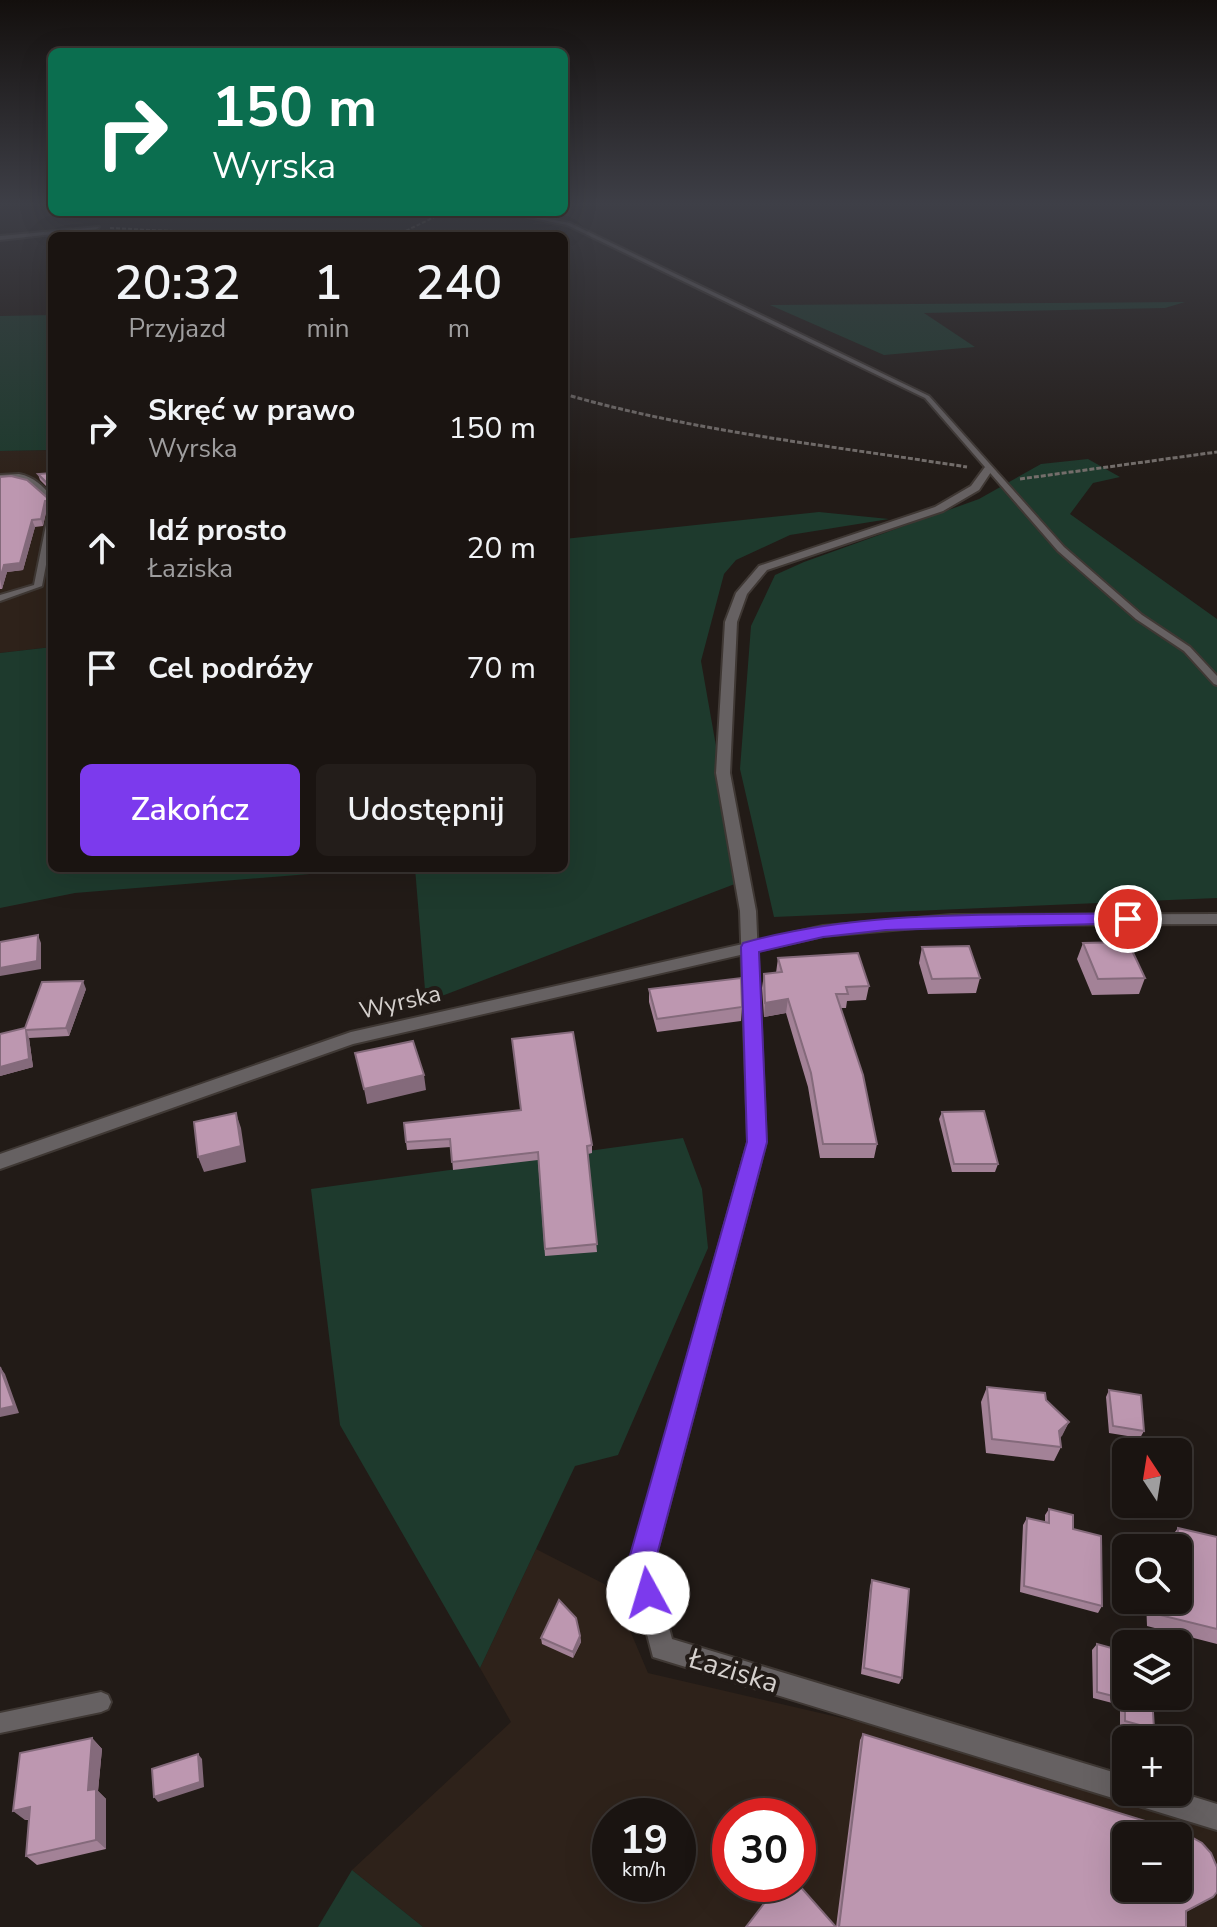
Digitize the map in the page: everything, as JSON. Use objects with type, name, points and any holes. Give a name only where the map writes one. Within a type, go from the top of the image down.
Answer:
[{"type":"street","points":[[750,947],[748,911],[723,773],[731,622],[742,593],[763,568],[939,509],[975,488],[988,469]]},
{"type":"street","name":"Wyrska","points":[[0,1162],[351,1038],[823,931],[951,920],[1217,919]]},
{"type":"street","name":"Łaziska","points":[[750,947],[757,1142],[641,1566],[662,1648],[1112,1785]]},
{"type":"street","points":[[1180,1806],[1217,1817]]},
{"type":"lane","points":[[713,294],[927,397],[1061,549],[1139,617],[1187,649],[1217,682]]},
{"type":"lane","points":[[0,477],[22,475],[35,480],[48,497]]},
{"type":"lane","points":[[0,598],[38,586],[48,533]]},
{"type":"lane","points":[[0,1723],[101,1702]]},
{"type":"path","points":[[568,395],[622,411],[692,424],[930,464],[988,469]]},
{"type":"path","points":[[999,482],[1217,452]]},
{"type":"shaded area","points":[[48,450],[48,647],[0,653],[0,451]]},
{"type":"shaded area","points":[[536,1549],[612,1588],[648,1673],[1112,1781],[1112,1806],[1192,1806],[1192,1801],[1217,1805],[1217,1927],[423,1927],[352,1870],[511,1722],[480,1668]]},
{"type":"green space","points":[[1185,302],[1165,308],[924,313],[975,347],[884,355],[770,305]]},
{"type":"green space","points":[[48,315],[48,450],[0,451],[0,316]]},
{"type":"green space","points":[[1088,459],[1120,477],[1093,483],[1070,514],[1217,619],[1217,898],[774,917],[740,769],[751,626],[775,575],[979,499],[1041,464]]},
{"type":"green space","points":[[819,512],[889,519],[790,535],[736,560],[724,574],[701,661],[740,882],[426,1002],[415,872],[568,872],[568,539]]},
{"type":"green space","points":[[48,647],[48,872],[335,872],[75,893],[0,908],[0,653]]},
{"type":"green space","points":[[683,1138],[702,1189],[708,1248],[618,1455],[575,1466],[480,1668],[340,1425],[311,1189]]},
{"type":"green space","points":[[352,1870],[423,1927],[318,1927]]},
{"type":"building","points":[[48,473],[48,484],[38,474]]},
{"type":"building","points":[[0,477],[27,480],[48,501],[45,501],[41,519],[32,520],[20,563],[4,565],[0,579]]},
{"type":"building","points":[[38,935],[37,961],[0,968],[0,942]]},
{"type":"building","points":[[1128,942],[1145,978],[1098,979],[1083,943]]},
{"type":"building","points":[[969,946],[980,978],[932,979],[922,947]]},
{"type":"building","points":[[858,953],[869,986],[846,987],[848,994],[836,994],[863,1075],[877,1144],[823,1144],[811,1073],[788,999],[765,1003],[764,974],[782,972],[778,958]]},
{"type":"building","points":[[741,978],[742,1007],[657,1019],[649,989]]},
{"type":"building","points":[[83,981],[66,1028],[26,1030],[29,1059],[0,1067],[0,1034],[25,1028],[42,982]]},
{"type":"building","points":[[573,1032],[592,1145],[587,1146],[597,1244],[545,1249],[538,1152],[452,1162],[450,1139],[406,1142],[404,1123],[521,1110],[512,1039]]},
{"type":"building","points":[[413,1041],[424,1075],[364,1089],[355,1053]]},
{"type":"building","points":[[984,1111],[998,1164],[954,1164],[942,1112]]},
{"type":"building","points":[[236,1113],[241,1146],[198,1157],[194,1122]]},
{"type":"building","points":[[0,1367],[14,1406],[0,1409]]},
{"type":"building","points":[[987,1387],[1045,1393],[1046,1400],[1069,1422],[1059,1431],[1061,1447],[992,1439]]},
{"type":"building","points":[[1109,1390],[1141,1395],[1144,1431],[1113,1426]]},
{"type":"building","points":[[1049,1509],[1073,1515],[1073,1529],[1101,1536],[1102,1606],[1024,1586],[1027,1518],[1049,1523]]},
{"type":"building","points":[[1178,1528],[1217,1537],[1217,1629],[1156,1614],[1192,1614],[1192,1534],[1178,1534]]},
{"type":"building","points":[[872,1580],[909,1589],[902,1678],[864,1668]]},
{"type":"building","points":[[559,1600],[576,1618],[580,1636],[573,1652],[541,1638]]},
{"type":"building","points":[[1097,1644],[1112,1648],[1112,1696],[1097,1692]]},
{"type":"building","points":[[1125,1710],[1153,1710],[1154,1726],[1125,1721]]},
{"type":"building","points":[[863,1734],[1148,1822],[1112,1822],[1112,1902],[1192,1902],[1192,1837],[1202,1843],[1217,1867],[1217,1892],[1186,1911],[1186,1927],[839,1927]]},
{"type":"building","points":[[92,1738],[88,1790],[96,1789],[96,1840],[26,1856],[30,1807],[13,1811],[20,1753]]},
{"type":"building","points":[[198,1754],[200,1782],[154,1797],[152,1769]]},
{"type":"building","points":[[765,1902],[814,1902],[836,1927],[746,1927]]},
{"type":"route","points":[[648,1593],[641,1566],[757,1142],[750,947],[823,931],[886,924],[951,920],[1128,919]]}]
